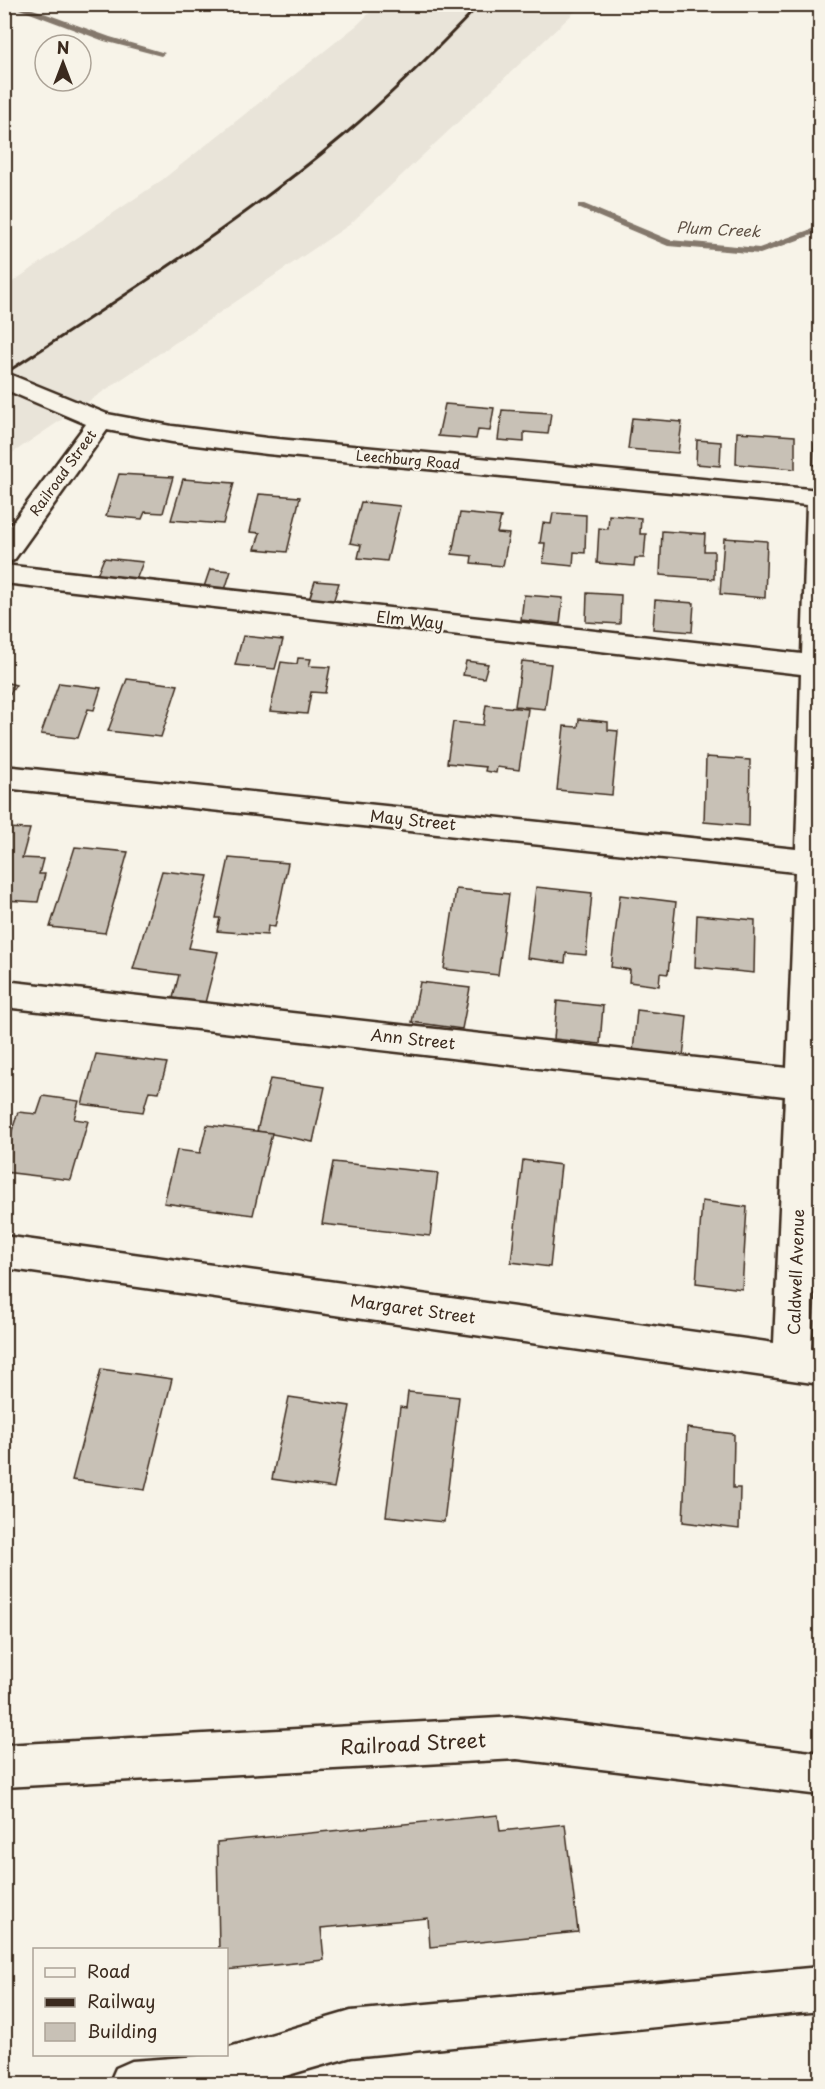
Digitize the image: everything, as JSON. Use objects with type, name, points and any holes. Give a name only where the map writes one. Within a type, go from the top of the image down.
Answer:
[{"type":"street","name":"Leechburg Road","points":[[4,380],[101,421],[172,434],[267,446],[820,498]]},
{"type":"street","name":"Railroad Street","points":[[4,554],[101,421]]},
{"type":"street","name":"Caldwell Avenue","points":[[806,1365],[816,862],[816,666],[820,498]]},
{"type":"street","name":"Elm Way","points":[[4,574],[816,666]]},
{"type":"street","name":"May Street","points":[[4,777],[816,862]]},
{"type":"street","name":"Ann Street","points":[[4,994],[812,1085]]},
{"type":"street","name":"Margaret Street","points":[[4,1252],[806,1365]]},
{"type":"street","name":"Railroad Street","points":[[4,1766],[516,1738],[820,1774]]},
{"type":"street","points":[[132,2085],[198,2079],[351,2034],[820,1989]]},
{"type":"shaded area","points":[[378,5],[582,5],[349,225],[5,458],[5,287],[162,180],[356,26]]},
{"type":"building","points":[[445,404],[494,408],[490,431],[478,430],[476,439],[438,436]]},
{"type":"building","points":[[502,410],[551,413],[548,434],[524,432],[524,442],[498,440]]},
{"type":"building","points":[[632,418],[682,422],[678,453],[628,449]]},
{"type":"building","points":[[737,432],[795,436],[795,469],[736,464]]},
{"type":"building","points":[[818,434],[820,434],[820,465],[813,465],[814,443],[818,444]]},
{"type":"building","points":[[697,440],[721,442],[720,466],[696,464]]},
{"type":"building","points":[[119,474],[173,477],[163,513],[145,512],[142,519],[106,516]]},
{"type":"building","points":[[183,479],[234,483],[223,524],[171,520]]},
{"type":"building","points":[[259,494],[300,497],[287,552],[255,549],[260,533],[250,532]]},
{"type":"building","points":[[361,502],[400,506],[387,561],[358,558],[361,545],[350,543]]},
{"type":"building","points":[[460,513],[501,517],[497,533],[509,534],[503,566],[471,563],[472,556],[452,554]]},
{"type":"building","points":[[553,513],[586,515],[585,553],[574,552],[573,566],[543,563],[545,543],[540,543],[543,523],[551,524]]},
{"type":"building","points":[[609,515],[641,518],[640,534],[646,534],[644,558],[635,558],[634,566],[597,563],[599,528],[608,529]]},
{"type":"building","points":[[662,531],[705,534],[704,551],[714,551],[714,579],[660,575]]},
{"type":"building","points":[[724,538],[767,541],[765,598],[720,594]]},
{"type":"building","points":[[104,558],[143,562],[134,585],[95,580]]},
{"type":"building","points":[[210,569],[231,571],[223,596],[202,593]]},
{"type":"building","points":[[315,581],[339,583],[331,609],[307,606]]},
{"type":"building","points":[[587,593],[621,595],[620,624],[586,622]]},
{"type":"building","points":[[524,595],[563,598],[560,624],[521,620]]},
{"type":"building","points":[[655,600],[694,603],[692,632],[653,629]]},
{"type":"building","points":[[243,636],[283,640],[275,669],[235,665]]},
{"type":"building","points":[[298,658],[311,659],[309,666],[330,667],[325,693],[311,692],[307,714],[270,711],[281,662],[297,664]]},
{"type":"building","points":[[466,661],[488,664],[484,678],[463,675]]},
{"type":"building","points":[[522,661],[551,664],[545,709],[515,706]]},
{"type":"building","points":[[127,679],[178,685],[161,737],[108,731]]},
{"type":"building","points":[[4,682],[16,685],[4,702]]},
{"type":"building","points":[[59,683],[101,688],[94,710],[88,709],[78,738],[41,734]]},
{"type":"building","points":[[486,705],[528,709],[519,770],[497,767],[496,773],[485,771],[486,767],[447,763],[453,722],[483,725]]},
{"type":"building","points":[[579,719],[608,722],[608,730],[618,731],[612,795],[557,790],[564,726],[578,727]]},
{"type":"building","points":[[706,757],[750,760],[749,826],[704,822]]},
{"type":"building","points":[[4,828],[30,829],[22,858],[43,859],[39,874],[45,874],[38,902],[4,900]]},
{"type":"building","points":[[75,847],[128,852],[105,933],[50,927]]},
{"type":"building","points":[[229,858],[288,863],[275,927],[268,926],[267,935],[217,931],[220,918],[216,918]]},
{"type":"building","points":[[162,871],[208,876],[189,948],[218,952],[205,1003],[173,998],[179,975],[133,969]]},
{"type":"building","points":[[536,887],[592,893],[586,955],[566,953],[565,963],[527,958]]},
{"type":"building","points":[[456,889],[509,894],[498,975],[444,969]]},
{"type":"building","points":[[620,895],[676,902],[668,974],[660,973],[659,986],[629,982],[630,970],[611,967]]},
{"type":"building","points":[[697,915],[755,920],[754,973],[695,967]]},
{"type":"building","points":[[420,982],[470,988],[462,1029],[412,1022]]},
{"type":"building","points":[[557,1001],[603,1006],[600,1044],[554,1039]]},
{"type":"building","points":[[637,1010],[687,1016],[683,1058],[633,1052]]},
{"type":"building","points":[[96,1054],[167,1063],[159,1092],[149,1091],[143,1112],[82,1104]]},
{"type":"building","points":[[270,1079],[325,1087],[313,1142],[257,1131]]},
{"type":"building","points":[[43,1096],[79,1101],[74,1119],[88,1121],[71,1180],[4,1172],[4,1155],[18,1112],[37,1114]]},
{"type":"building","points":[[207,1125],[272,1133],[253,1215],[164,1203],[177,1150],[200,1153]]},
{"type":"building","points":[[523,1160],[561,1165],[550,1267],[511,1262]]},
{"type":"building","points":[[333,1162],[438,1173],[430,1236],[322,1224]]},
{"type":"building","points":[[702,1201],[747,1207],[742,1289],[696,1283]]},
{"type":"building","points":[[101,1369],[172,1379],[145,1490],[72,1480]]},
{"type":"building","points":[[408,1392],[459,1397],[444,1522],[386,1516],[400,1407],[406,1408]]},
{"type":"building","points":[[289,1397],[350,1406],[334,1488],[272,1479]]},
{"type":"building","points":[[687,1428],[734,1434],[733,1488],[740,1488],[739,1529],[683,1522]]},
{"type":"building","points":[[498,1815],[500,1831],[565,1824],[578,1932],[430,1947],[428,1918],[321,1928],[324,1960],[228,1970],[228,1948],[219,1948],[217,1842]]},
{"type":"waterway","name":"Plum Creek","points":[[10,4],[107,39],[161,53]]},
{"type":"waterway","name":"Plum Creek","points":[[581,206],[668,243],[760,251],[820,229]]},
{"type":"railway","points":[[4,374],[177,260],[303,169],[378,105],[480,4]]}]
